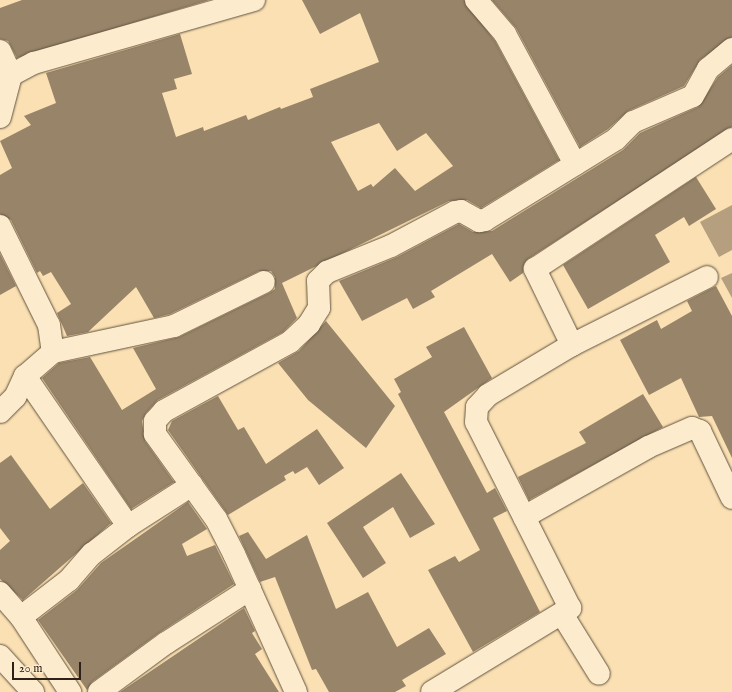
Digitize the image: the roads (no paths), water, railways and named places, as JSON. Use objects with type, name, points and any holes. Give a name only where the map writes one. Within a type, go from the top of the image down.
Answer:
[{"type":"street","points":[[12,75],[74,49],[254,0]]},
{"type":"street","points":[[476,0],[505,34],[575,164]]},
{"type":"street","points":[[296,692],[250,589],[216,519],[154,434],[155,421],[164,411],[290,342],[309,324],[319,308],[318,281],[327,272],[391,246],[455,212],[461,211],[479,221],[485,220],[616,139],[633,122],[693,96],[708,69],[732,49]]},
{"type":"street","points":[[0,51],[12,75],[0,117]]},
{"type":"street","points":[[572,345],[535,269],[732,139]]},
{"type":"street","points":[[0,226],[48,325],[53,352]]},
{"type":"street","points":[[443,689],[570,608],[476,422],[477,407],[488,395],[572,345],[707,277]]},
{"type":"street","points":[[0,412],[15,397],[25,376],[53,352],[174,326],[264,282]]},
{"type":"street","points":[[25,376],[128,526]]},
{"type":"street","points":[[524,517],[648,447],[692,428],[700,431],[732,498]]},
{"type":"street","points":[[22,617],[128,526],[192,485]]},
{"type":"street","points":[[99,692],[166,642],[250,589]]},
{"type":"street","points":[[0,593],[22,617],[70,692]]},
{"type":"street","points":[[562,614],[600,674]]},
{"type":"street","points":[[0,656],[33,692]]}]
